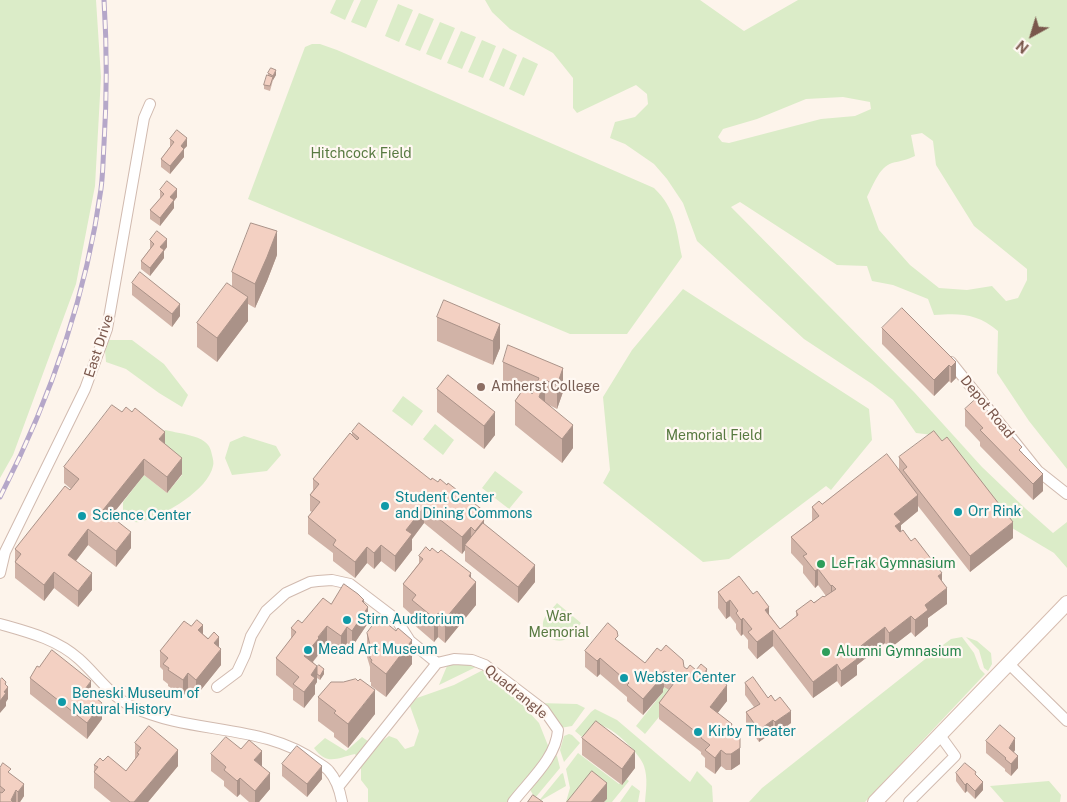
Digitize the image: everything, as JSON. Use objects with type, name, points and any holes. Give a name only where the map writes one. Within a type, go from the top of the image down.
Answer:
[{"type":"main road","points":[[875,802],[1067,603]]},
{"type":"street","name":"East Drive","points":[[0,573],[5,552],[85,389],[107,329],[144,118],[150,104]]},
{"type":"street","name":"Depot Road","points":[[951,362],[1038,471],[1067,494]]},
{"type":"street","points":[[217,687],[237,672],[251,636],[266,611],[286,594],[310,582],[332,580],[350,584],[396,619],[410,641],[437,662],[339,786]]},
{"type":"street","points":[[0,624],[39,635],[57,643],[79,659],[102,685],[132,706],[163,718],[286,744],[306,754],[329,770],[339,786],[342,802]]},
{"type":"street","name":"Quadrangle","points":[[437,662],[454,659],[472,660],[485,665],[544,710],[558,730],[558,741],[553,752],[513,802]]},
{"type":"street","points":[[1008,663],[1067,721]]},
{"type":"street","points":[[909,802],[955,756],[940,734]]},
{"type":"green space","points":[[0,0],[96,0],[101,77],[95,186],[76,284],[13,455],[0,478]]},
{"type":"green space","points":[[336,0],[354,0],[345,20],[330,13]]},
{"type":"green space","points":[[361,0],[378,0],[366,28],[351,22]]},
{"type":"green space","points":[[485,0],[700,0],[744,31],[798,0],[1067,0],[1067,469],[1029,421],[997,373],[998,331],[983,321],[960,314],[934,315],[928,299],[893,285],[872,281],[867,266],[837,265],[740,202],[731,207],[914,392],[982,467],[1026,509],[1053,533],[1067,522],[1067,568],[1054,553],[1007,525],[933,435],[916,433],[893,400],[804,339],[697,241],[683,203],[667,179],[654,164],[625,144],[610,138],[615,122],[635,117],[648,104],[647,94],[636,85],[577,113],[573,108],[573,78],[553,53],[510,29],[492,12]],"holes":[[[843,97],[870,102],[871,109],[855,116],[821,119],[729,143],[722,142],[718,137],[723,129],[757,119],[806,99]],[[922,133],[933,141],[936,165],[974,226],[1027,269],[1027,280],[1018,298],[1006,301],[992,286],[967,290],[939,288],[910,265],[879,230],[867,197],[883,168],[892,163],[915,156],[911,135]]]},
{"type":"green space","points":[[398,4],[413,10],[399,42],[385,36]]},
{"type":"green space","points":[[419,13],[434,19],[420,51],[405,45]]},
{"type":"green space","points":[[440,22],[455,28],[441,60],[426,54]]},
{"type":"green space","points":[[461,31],[476,37],[462,69],[447,63]]},
{"type":"green space","points":[[482,40],[496,46],[483,78],[468,72]]},
{"type":"green space","name":"Hitchcock Field","points":[[312,44],[320,44],[337,50],[654,188],[671,212],[682,257],[627,334],[570,334],[248,199],[305,47]]},
{"type":"green space","points":[[503,48],[517,55],[504,87],[489,80]]},
{"type":"green space","points":[[523,57],[538,64],[524,96],[509,89]]},
{"type":"green space","name":"Memorial Field","points":[[683,289],[869,409],[872,440],[831,490],[826,486],[729,559],[703,562],[603,483],[610,470],[603,397],[632,350]]},
{"type":"green space","points":[[108,340],[132,340],[164,364],[188,395],[182,407],[126,369],[106,362],[105,350]]},
{"type":"green space","points":[[403,396],[423,411],[412,426],[392,411]]},
{"type":"green space","points":[[435,424],[454,440],[443,455],[423,439]]},
{"type":"green space","points":[[165,430],[192,436],[207,444],[211,450],[213,466],[203,484],[184,500],[152,518],[141,522],[128,521],[123,514],[123,502],[144,475],[167,493],[182,475],[155,440]]},
{"type":"green space","points":[[244,436],[276,446],[281,455],[267,471],[232,475],[225,458],[230,442]]},
{"type":"green space","points":[[495,471],[523,492],[509,509],[482,488]]},
{"type":"green space","name":"War Memorial","points":[[557,603],[581,623],[569,637],[559,641],[548,636],[543,628],[545,617]]},
{"type":"green space","points":[[962,637],[974,653],[980,669],[985,674],[865,802],[749,802],[762,788],[943,645],[951,639]]},
{"type":"green space","points":[[966,637],[977,641],[991,653],[992,664],[988,671],[984,668],[979,650]]},
{"type":"green space","points":[[459,663],[476,667],[439,685],[447,666]]},
{"type":"green space","points":[[483,670],[492,675],[526,705],[527,710],[539,723],[549,748],[509,802],[368,802],[368,789],[361,780],[361,765],[355,754],[338,759],[328,759],[319,754],[314,748],[325,738],[346,751],[362,737],[375,746],[389,736],[397,739],[405,749],[414,746],[419,731],[410,706],[417,698],[454,685]]},
{"type":"green space","points":[[664,687],[677,695],[645,734],[636,726],[663,692],[661,691]]},
{"type":"green space","points":[[537,703],[577,704],[585,708],[572,726],[560,728]]},
{"type":"green space","points":[[595,709],[617,720],[690,782],[697,771],[712,786],[713,802],[645,802],[644,766],[631,748],[617,734],[603,726],[592,729],[582,737],[575,731]]},
{"type":"green space","points":[[569,734],[580,743],[564,762],[560,750],[564,736]]},
{"type":"green space","points":[[578,753],[619,784],[625,778],[629,781],[612,802],[604,802],[607,799],[566,802],[570,788],[566,769]]},
{"type":"green space","points":[[555,755],[557,756],[560,768],[535,798],[529,788]]},
{"type":"green space","points":[[563,773],[566,786],[538,802],[561,774]]},
{"type":"green space","points":[[1049,781],[1061,795],[1060,802],[1004,802],[990,786]]},
{"type":"green space","points":[[632,785],[640,791],[638,802],[620,802]]},
{"type":"building","points":[[271,68],[276,70],[273,76],[268,73]]},
{"type":"building","points":[[267,75],[273,77],[270,86],[264,85]]},
{"type":"building","points":[[177,130],[187,138],[181,146],[184,149],[170,166],[161,159],[174,142],[170,139]]},
{"type":"building","points":[[167,181],[177,189],[170,197],[174,200],[160,218],[150,210],[164,194],[160,190]]},
{"type":"building","points":[[251,223],[277,231],[255,284],[232,272]]},
{"type":"building","points":[[157,231],[167,239],[160,247],[164,250],[150,268],[141,261],[154,244],[150,240]]},
{"type":"building","points":[[140,272],[180,304],[172,314],[132,283]]},
{"type":"building","points":[[227,283],[248,297],[217,338],[197,323]]},
{"type":"building","points":[[444,300],[500,324],[493,341],[437,317]]},
{"type":"building","points":[[902,308],[956,362],[951,367],[949,365],[934,380],[882,328]]},
{"type":"building","points":[[508,345],[563,368],[557,385],[545,380],[539,397],[573,425],[562,439],[515,401],[525,387],[532,394],[539,378],[503,362]]},
{"type":"building","points":[[448,375],[495,412],[484,426],[437,389]]},
{"type":"building","points":[[976,399],[1022,447],[1019,450],[1043,474],[1033,484],[980,430],[983,428],[965,409]]},
{"type":"building","name":"Science Center","points":[[112,405],[122,412],[126,407],[132,412],[135,408],[165,432],[159,439],[182,458],[167,477],[144,459],[103,510],[131,532],[116,551],[88,529],[68,555],[92,573],[78,591],[54,572],[44,585],[15,562],[21,554],[15,549],[65,486],[70,490],[79,479],[64,467]]},
{"type":"building","name":"Student Center and Dining Commons","points":[[359,423],[431,480],[432,478],[438,482],[440,479],[447,485],[448,483],[484,511],[480,516],[484,520],[475,531],[471,527],[462,537],[424,507],[406,530],[412,534],[395,556],[381,545],[374,553],[367,547],[355,562],[333,545],[336,540],[308,517],[320,502],[310,495],[319,484],[313,479],[350,433],[357,440],[359,438],[352,432]]},
{"type":"building","name":"Orr Rink","points":[[934,431],[942,441],[947,437],[1013,522],[970,556],[903,470],[907,467],[899,457]]},
{"type":"building","points":[[887,454],[918,495],[894,514],[901,522],[895,526],[900,532],[903,530],[911,541],[915,538],[942,573],[938,576],[947,588],[925,605],[928,610],[915,620],[911,616],[889,633],[885,627],[852,653],[857,659],[841,671],[837,664],[813,682],[773,630],[757,642],[748,632],[752,629],[743,618],[741,620],[736,613],[738,611],[730,600],[726,603],[718,592],[739,576],[753,594],[757,591],[769,607],[765,610],[780,629],[798,615],[796,611],[811,600],[814,603],[836,589],[831,586],[818,569],[815,571],[803,556],[807,554],[791,537],[819,516],[812,507],[819,501],[822,504]]},
{"type":"building","points":[[483,523],[535,565],[518,587],[465,545]]},
{"type":"building","points":[[426,547],[430,551],[432,548],[438,553],[441,550],[471,573],[469,576],[476,582],[445,619],[438,613],[434,618],[412,600],[416,595],[403,584],[423,559],[419,556]]},
{"type":"building","points":[[344,584],[358,594],[368,607],[352,631],[347,627],[341,636],[327,626],[318,637],[304,656],[317,666],[311,675],[315,678],[304,692],[293,684],[299,677],[276,658],[296,632],[291,628],[298,620],[302,623],[323,598],[331,604]]},
{"type":"building","points":[[379,617],[396,631],[398,628],[412,640],[386,674],[371,662],[370,658],[370,645],[367,633]]},
{"type":"building","points":[[197,620],[203,625],[198,630],[208,639],[214,632],[219,637],[214,643],[221,649],[196,680],[188,673],[183,680],[168,670],[169,668],[163,664],[168,658],[160,651],[184,621],[191,626]]},
{"type":"building","points":[[608,623],[617,631],[618,636],[615,639],[645,663],[657,648],[661,651],[666,645],[683,660],[684,667],[687,669],[690,665],[696,670],[701,664],[707,669],[703,675],[709,680],[713,674],[727,685],[710,707],[732,724],[733,730],[740,738],[740,748],[731,754],[726,754],[721,750],[715,758],[705,750],[710,745],[701,736],[659,703],[677,679],[673,675],[664,671],[661,674],[663,676],[643,699],[627,685],[629,683],[600,658],[597,661],[585,651]]},
{"type":"building","points":[[52,650],[91,681],[85,689],[102,703],[87,723],[30,678],[37,666],[39,667]]},
{"type":"building","points":[[319,665],[324,669],[320,676],[317,674],[317,667]]},
{"type":"building","points":[[753,677],[768,698],[771,695],[775,701],[780,697],[791,711],[759,730],[746,712],[760,704],[745,683]]},
{"type":"building","points":[[2,678],[8,687],[0,701],[0,680]]},
{"type":"building","points":[[356,679],[358,681],[360,679],[375,690],[348,724],[334,713],[336,711],[318,697],[331,682]]},
{"type":"building","points":[[596,721],[635,751],[622,769],[582,738]]},
{"type":"building","points":[[1000,725],[1015,738],[1009,748],[1018,756],[1011,764],[986,741]]},
{"type":"building","points":[[149,726],[178,750],[134,802],[130,802],[94,772],[98,767],[94,765],[100,758],[103,761],[108,756],[126,771],[139,754],[137,753],[141,748],[135,743]]},
{"type":"building","points":[[226,737],[241,749],[249,740],[262,751],[254,760],[270,773],[255,791],[240,778],[237,781],[224,770],[226,767],[211,754]]},
{"type":"building","points":[[297,746],[322,766],[307,784],[282,764]]},
{"type":"building","points":[[3,763],[11,769],[8,772],[24,784],[18,792],[16,790],[11,800],[13,802],[0,802],[0,792],[2,793],[5,790],[0,786],[0,768]]},
{"type":"building","points":[[965,763],[976,772],[975,774],[983,782],[975,791],[967,783],[965,785],[956,773]]},
{"type":"building","points":[[592,771],[607,783],[591,802],[567,802]]},
{"type":"building","points":[[533,795],[543,802],[528,802]]},
{"type":"railway","points":[[0,497],[35,423],[50,385],[64,347],[86,269],[102,183],[106,90],[104,0]]},
{"type":"place","name":"Amherst College","points":[[481,387]]},
{"type":"place","name":"Student Center and Dining Commons","points":[[385,506]]},
{"type":"place","name":"Orr Rink","points":[[958,512]]},
{"type":"place","name":"Science Center","points":[[82,516]]},
{"type":"place","name":"LeFrak Gymnasium","points":[[821,564]]},
{"type":"place","name":"Stirn Auditorium","points":[[347,620]]},
{"type":"place","name":"Mead Art Museum","points":[[308,650]]},
{"type":"place","name":"Alumni Gymnasium","points":[[826,652]]},
{"type":"place","name":"Webster Center","points":[[624,678]]},
{"type":"place","name":"Beneski Museum of Natural History","points":[[62,702]]},
{"type":"place","name":"Kirby Theater","points":[[698,732]]}]
